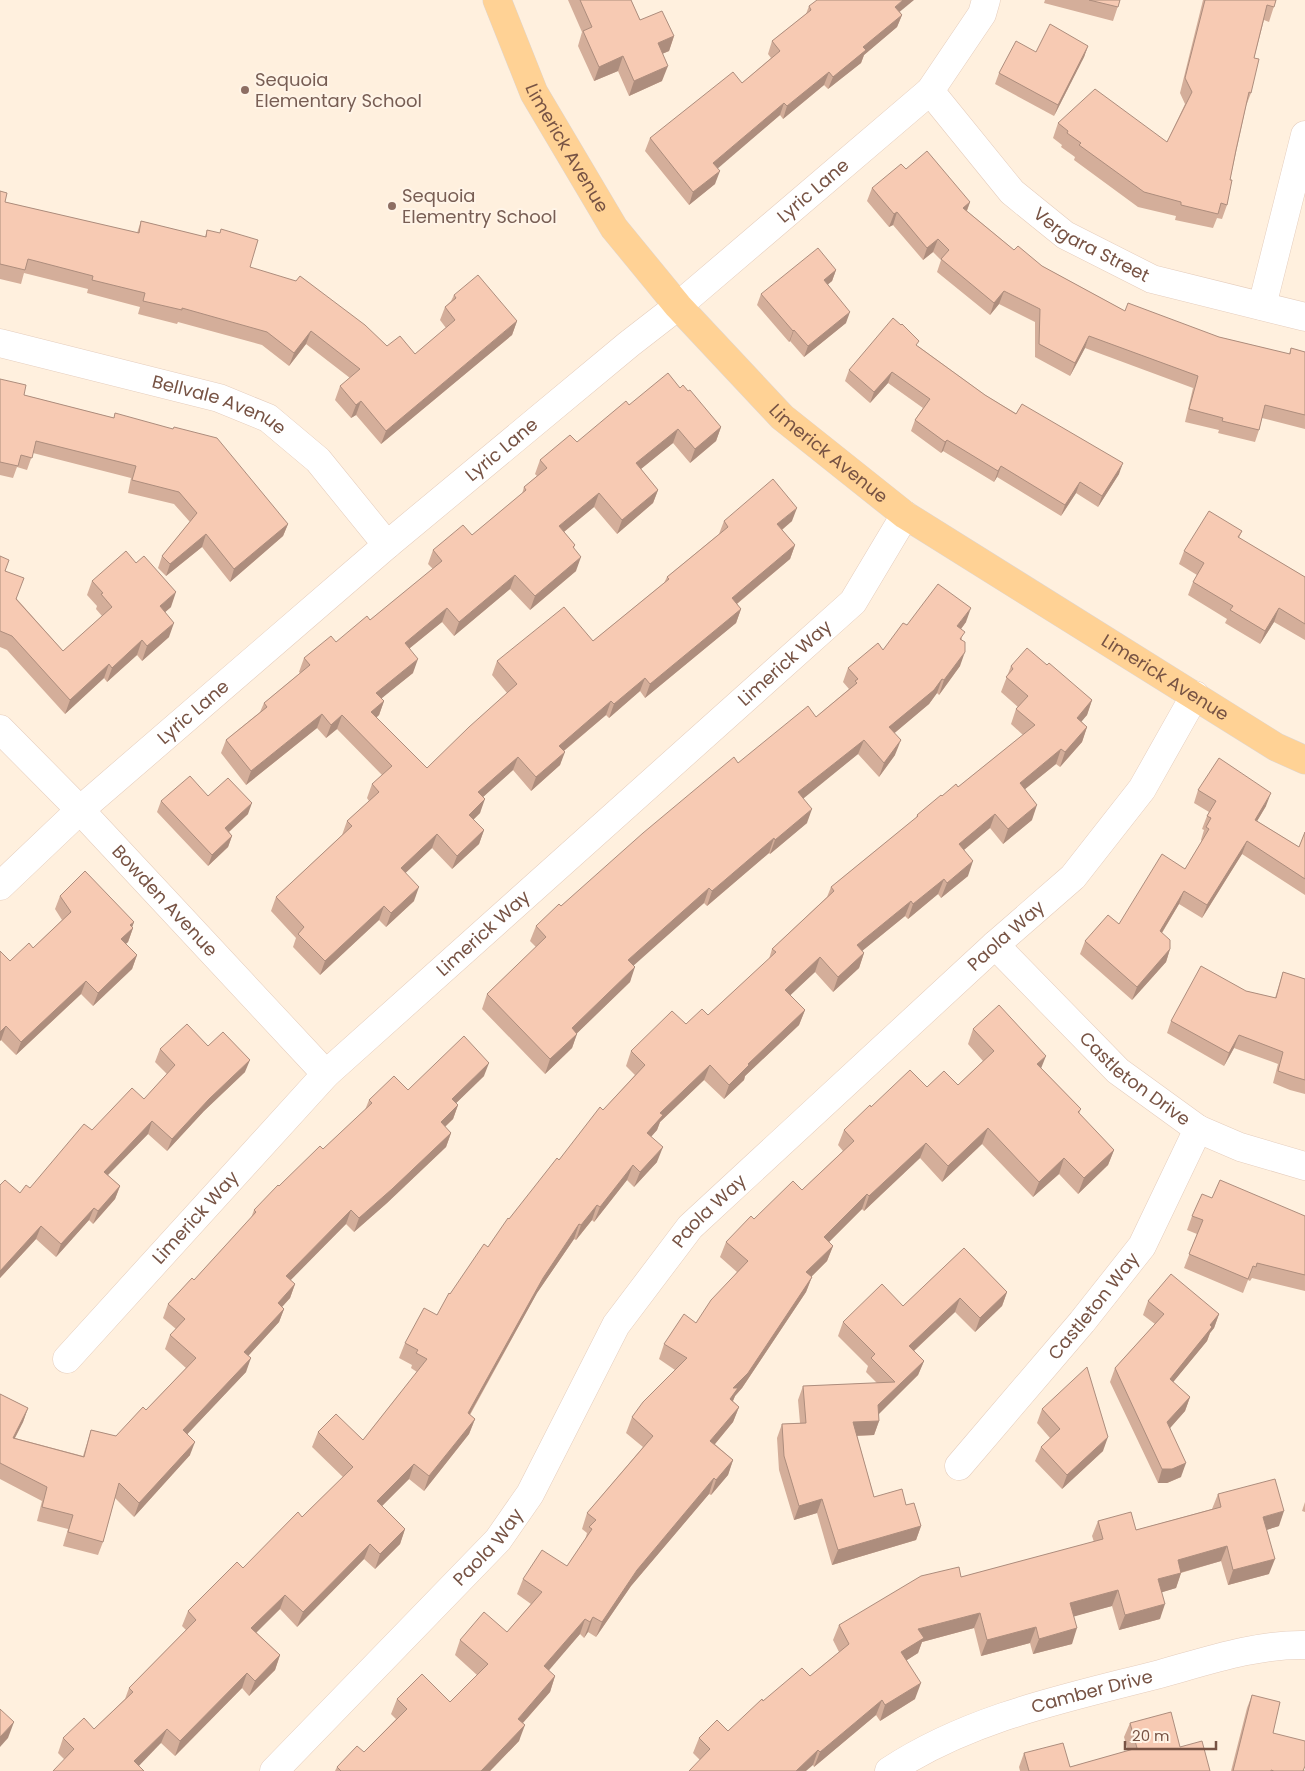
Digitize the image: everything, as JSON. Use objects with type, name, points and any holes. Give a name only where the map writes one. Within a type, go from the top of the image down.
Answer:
[{"type":"main road","name":"Limerick Avenue","points":[[497,0],[534,93],[614,228],[678,306],[782,417],[905,515],[1276,747],[1305,760]]},
{"type":"street","name":"Lyric Lane","points":[[0,886],[80,810],[388,546],[629,344],[678,306],[930,91],[982,14],[986,0]]},
{"type":"street","name":"Vergara Street","points":[[930,91],[1012,192],[1065,235],[1152,279],[1305,317]]},
{"type":"street","points":[[1262,306],[1305,135]]},
{"type":"street","name":"Bellvale Avenue","points":[[0,343],[219,398],[268,418],[318,460],[388,546]]},
{"type":"street","name":"Limerick Way","points":[[67,1359],[326,1074],[853,602],[905,515]]},
{"type":"street","name":"Paola Way","points":[[274,1771],[498,1540],[530,1494],[616,1325],[690,1226],[995,945],[1073,877],[1142,789],[1195,695]]},
{"type":"street","name":"Bowden Avenue","points":[[0,729],[80,810],[326,1074]]},
{"type":"street","name":"Castleton Drive","points":[[995,945],[1118,1071],[1198,1129],[1240,1147],[1305,1166]]},
{"type":"street","name":"Castleton Way","points":[[960,1466],[1082,1322],[1142,1246],[1198,1129]]},
{"type":"street","name":"Camber Drive","points":[[889,1771],[934,1745],[974,1726],[1016,1711],[1258,1648],[1305,1645]]},
{"type":"building","points":[[580,0],[631,0],[640,20],[662,11],[674,36],[658,43],[668,66],[634,81],[623,56],[599,67],[583,31],[592,27]]},
{"type":"building","points":[[817,0],[903,0],[895,7],[902,15],[863,47],[866,50],[833,77],[829,72],[787,106],[784,103],[713,163],[720,171],[693,192],[650,138],[733,72],[742,83],[780,51],[772,41],[811,10],[809,6]]},
{"type":"building","points":[[1089,0],[1120,0],[1118,7]]},
{"type":"building","points":[[1205,0],[1276,0],[1274,7],[1267,5],[1254,58],[1259,59],[1251,93],[1249,92],[1236,150],[1227,205],[1221,203],[1218,214],[1181,205],[1181,202],[1144,192],[1079,145],[1081,143],[1067,133],[1068,131],[1058,123],[1095,89],[1167,142],[1192,92],[1185,78]]},
{"type":"building","points":[[1050,24],[1088,46],[1058,105],[999,73],[1016,41],[1036,52]]},
{"type":"building","points":[[927,151],[970,202],[963,208],[1014,250],[1018,246],[1042,266],[1125,311],[1128,303],[1219,337],[1290,354],[1291,348],[1305,352],[1305,415],[1265,405],[1259,430],[1222,421],[1223,418],[1189,409],[1198,376],[1089,336],[1075,363],[1039,344],[1040,309],[1004,291],[994,303],[941,259],[949,250],[938,239],[927,248],[897,212],[894,214],[872,188],[901,164],[906,169]]},
{"type":"building","points":[[0,191],[7,193],[5,202],[139,233],[141,221],[206,237],[207,230],[220,233],[221,229],[258,240],[250,267],[296,281],[300,276],[365,325],[387,346],[400,336],[415,354],[455,320],[445,307],[456,298],[454,295],[478,275],[517,321],[386,431],[361,401],[356,405],[340,386],[360,369],[311,331],[294,353],[267,332],[182,308],[182,310],[143,301],[145,293],[92,280],[93,276],[28,259],[25,270],[0,264]]},
{"type":"building","points":[[818,248],[836,270],[824,280],[850,312],[808,346],[761,294]]},
{"type":"building","points":[[893,318],[919,341],[916,345],[985,395],[1016,414],[1022,404],[1123,463],[1102,496],[1080,482],[1065,505],[1001,466],[998,471],[947,440],[945,442],[915,420],[930,399],[892,372],[874,392],[849,370]]},
{"type":"building","points":[[668,373],[680,388],[683,385],[688,391],[690,390],[721,427],[695,449],[678,429],[636,463],[658,490],[622,520],[599,493],[559,526],[575,545],[573,547],[581,557],[535,596],[515,575],[459,622],[447,608],[405,643],[418,659],[376,693],[384,701],[371,712],[427,768],[517,684],[497,661],[564,607],[593,641],[669,579],[667,577],[728,527],[724,521],[773,479],[797,508],[777,524],[795,545],[732,598],[741,609],[650,684],[645,678],[614,704],[611,701],[559,746],[565,752],[536,777],[518,757],[478,792],[485,799],[469,815],[484,830],[457,856],[437,834],[401,868],[419,887],[391,913],[384,906],[325,961],[298,934],[304,927],[276,897],[352,826],[347,821],[379,792],[372,784],[392,766],[342,715],[331,725],[322,714],[251,771],[226,740],[267,707],[264,703],[310,665],[304,658],[331,636],[336,642],[367,616],[370,620],[442,561],[433,550],[463,525],[472,535],[526,490],[524,487],[547,468],[540,460],[570,435],[577,442],[626,401],[629,405]]},
{"type":"building","points":[[0,379],[26,385],[24,395],[114,418],[115,413],[173,429],[174,427],[217,438],[288,524],[234,569],[206,534],[170,564],[162,556],[197,513],[179,492],[132,480],[136,466],[36,441],[32,458],[21,455],[18,466],[0,462]]},
{"type":"building","points":[[1209,511],[1242,531],[1238,537],[1305,577],[1305,624],[1279,608],[1265,631],[1230,610],[1233,606],[1193,582],[1204,563],[1184,551]]},
{"type":"building","points":[[126,551],[136,563],[144,556],[176,592],[160,606],[174,623],[147,646],[142,640],[112,668],[109,664],[70,700],[12,636],[0,631],[0,556],[9,560],[5,571],[24,578],[16,599],[63,651],[112,607],[92,581]]},
{"type":"building","points":[[938,584],[971,608],[957,626],[965,632],[960,639],[965,642],[965,652],[934,690],[889,727],[901,740],[884,763],[864,740],[798,792],[812,809],[775,840],[774,838],[712,891],[709,888],[628,960],[635,967],[572,1028],[577,1034],[550,1059],[487,994],[546,937],[536,926],[559,904],[561,906],[643,833],[734,757],[738,763],[808,706],[816,717],[857,683],[855,681],[858,679],[848,668],[878,643],[883,650],[903,623],[907,625]]},
{"type":"building","points":[[1027,648],[1047,665],[1049,663],[1092,700],[1077,718],[1087,727],[1065,752],[1061,749],[1020,783],[1037,805],[1008,829],[995,814],[959,844],[973,861],[947,883],[944,879],[913,904],[911,901],[857,945],[864,953],[838,977],[820,957],[785,990],[805,1010],[748,1064],[729,1085],[710,1065],[660,1113],[663,1115],[647,1133],[663,1147],[640,1172],[633,1165],[600,1207],[597,1205],[581,1225],[579,1224],[543,1278],[468,1413],[475,1419],[429,1476],[414,1464],[377,1501],[405,1529],[380,1554],[370,1544],[303,1612],[285,1595],[251,1628],[280,1655],[255,1681],[247,1673],[180,1741],[167,1729],[134,1761],[144,1771],[53,1771],[74,1749],[63,1738],[84,1718],[94,1729],[133,1692],[129,1688],[196,1620],[188,1611],[237,1562],[243,1568],[298,1512],[302,1517],[353,1467],[318,1432],[336,1414],[363,1440],[427,1359],[416,1353],[418,1350],[405,1343],[424,1308],[437,1315],[449,1293],[484,1244],[488,1247],[508,1218],[557,1158],[559,1160],[600,1107],[603,1110],[645,1065],[631,1051],[672,1011],[686,1024],[702,1009],[708,1015],[776,952],[772,949],[834,891],[831,887],[941,795],[956,784],[958,787],[1035,725],[1016,709],[1028,696],[1006,677],[1013,669],[1011,666]]},
{"type":"building","points":[[1219,758],[1271,793],[1255,820],[1299,847],[1305,832],[1305,879],[1247,841],[1207,905],[1184,891],[1160,931],[1170,940],[1170,949],[1137,987],[1085,941],[1108,915],[1119,924],[1162,854],[1185,869],[1209,829],[1206,827],[1211,818],[1207,816],[1216,801],[1198,790]]},
{"type":"building","points":[[190,776],[208,796],[228,778],[252,803],[225,828],[232,836],[212,855],[161,801]]},
{"type":"building","points":[[85,871],[134,922],[130,925],[133,928],[121,939],[137,955],[98,993],[86,981],[21,1042],[6,1026],[0,1032],[0,951],[10,961],[29,943],[33,948],[71,912],[60,896]]},
{"type":"building","points":[[1201,966],[1246,991],[1276,998],[1283,972],[1305,979],[1305,1080],[1278,1071],[1283,1052],[1239,1035],[1229,1053],[1171,1021]]},
{"type":"building","points":[[999,1005],[1046,1056],[1037,1064],[1081,1109],[1078,1112],[1114,1150],[1084,1178],[1064,1158],[1039,1182],[988,1128],[948,1166],[926,1143],[869,1196],[867,1194],[824,1237],[833,1246],[806,1272],[812,1277],[748,1373],[733,1388],[738,1388],[730,1399],[739,1407],[710,1441],[733,1460],[716,1480],[714,1478],[637,1570],[602,1622],[593,1617],[590,1622],[585,1619],[544,1666],[555,1676],[518,1719],[525,1725],[481,1771],[341,1771],[337,1767],[357,1746],[364,1752],[407,1709],[397,1699],[422,1674],[450,1702],[488,1664],[460,1640],[484,1612],[507,1632],[542,1592],[523,1579],[542,1550],[567,1566],[592,1529],[589,1527],[596,1520],[587,1513],[653,1436],[632,1417],[643,1402],[687,1358],[664,1344],[684,1314],[696,1323],[711,1300],[748,1261],[726,1242],[751,1216],[754,1219],[793,1181],[802,1190],[854,1141],[844,1130],[910,1070],[927,1087],[944,1071],[958,1085],[994,1051],[973,1029]]},
{"type":"building","points":[[187,1024],[208,1046],[223,1032],[250,1060],[209,1099],[172,1139],[152,1121],[104,1172],[120,1186],[98,1211],[94,1208],[61,1244],[41,1226],[0,1271],[0,1185],[5,1180],[20,1193],[26,1185],[30,1188],[84,1124],[92,1130],[132,1088],[144,1099],[175,1065],[160,1049]]},
{"type":"building","points":[[464,1036],[489,1063],[452,1099],[458,1105],[441,1122],[451,1133],[359,1218],[351,1210],[286,1276],[295,1284],[278,1303],[284,1309],[244,1352],[251,1358],[183,1430],[195,1442],[139,1503],[119,1483],[103,1542],[68,1532],[73,1515],[42,1507],[47,1487],[0,1463],[0,1394],[28,1408],[13,1438],[84,1457],[91,1430],[116,1436],[143,1407],[146,1410],[196,1358],[170,1335],[185,1319],[168,1304],[192,1278],[194,1280],[278,1185],[320,1146],[323,1149],[372,1103],[369,1100],[394,1076],[408,1090]]},
{"type":"building","points":[[1220,1180],[1305,1216],[1305,1275],[1257,1263],[1256,1267],[1253,1266],[1248,1279],[1189,1254],[1203,1220],[1192,1216],[1202,1194],[1212,1198]]},
{"type":"building","points":[[964,1248],[1007,1292],[980,1318],[960,1298],[909,1346],[924,1361],[878,1405],[879,1421],[853,1422],[874,1497],[902,1489],[906,1505],[914,1503],[921,1526],[838,1550],[822,1499],[799,1506],[784,1456],[782,1424],[806,1423],[803,1386],[895,1382],[871,1358],[875,1354],[843,1322],[882,1284],[903,1306]]},
{"type":"building","points":[[1171,1274],[1219,1314],[1210,1325],[1212,1327],[1170,1379],[1190,1397],[1167,1422],[1186,1463],[1172,1469],[1162,1469],[1115,1368],[1164,1314],[1148,1301]]},
{"type":"building","points":[[1087,1367],[1108,1437],[1067,1475],[1041,1447],[1060,1429],[1042,1409]]},
{"type":"building","points":[[1275,1479],[1284,1511],[1263,1517],[1275,1559],[1233,1570],[1227,1546],[1178,1560],[1181,1573],[1158,1579],[1165,1604],[1125,1615],[1118,1590],[1070,1603],[1077,1628],[1039,1639],[1036,1627],[987,1640],[980,1613],[918,1629],[924,1638],[901,1652],[921,1683],[885,1705],[882,1700],[820,1752],[818,1750],[796,1771],[689,1771],[710,1749],[699,1738],[717,1720],[728,1731],[762,1699],[763,1701],[802,1668],[810,1676],[849,1644],[839,1625],[921,1576],[959,1567],[961,1577],[1103,1539],[1098,1521],[1131,1512],[1136,1530],[1221,1507],[1218,1494]]},
{"type":"building","points":[[1252,1695],[1280,1702],[1273,1733],[1305,1741],[1305,1766],[1303,1771],[1233,1771]]},
{"type":"building","points":[[0,1709],[14,1722],[0,1737]]},
{"type":"building","points":[[1171,1712],[1180,1747],[1202,1741],[1210,1771],[1029,1771],[1024,1753],[1063,1743],[1070,1767],[1137,1748],[1130,1723]]},
{"type":"place","name":"Sequoia Elementary School","points":[[245,90]]},
{"type":"place","name":"Sequoia Elementry School","points":[[392,206]]}]
